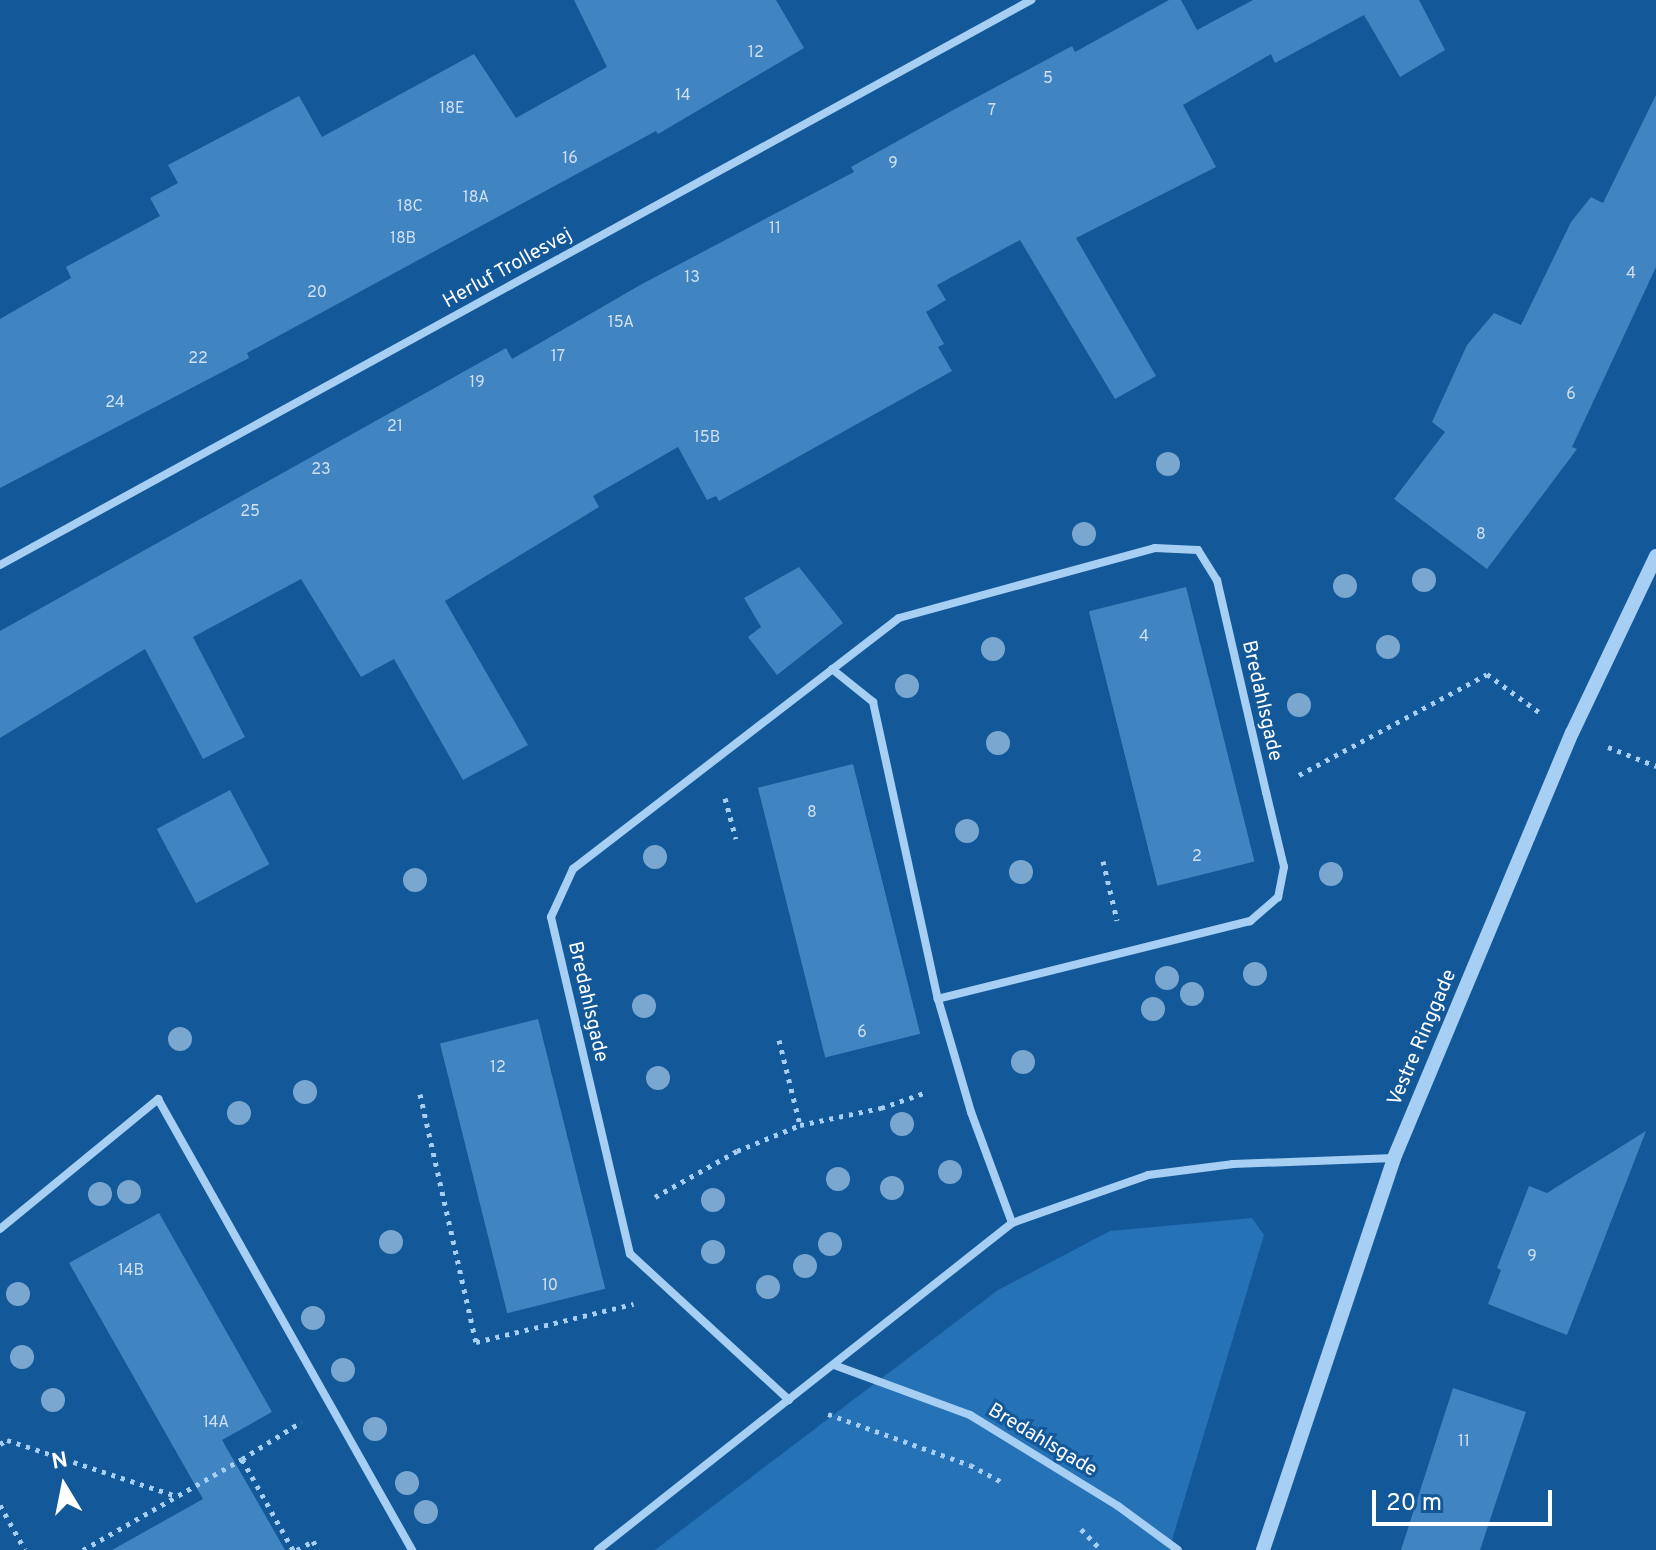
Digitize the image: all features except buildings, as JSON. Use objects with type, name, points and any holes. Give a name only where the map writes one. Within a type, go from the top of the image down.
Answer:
[{"type":"street","name":"Herluf Trollesvej","points":[[0,565],[1031,0]]},
{"type":"street","name":"Bredahlsgade","points":[[789,1400],[630,1254],[551,917],[573,869],[899,618],[1155,548],[1198,550],[1217,580],[1284,867],[1278,897],[1250,921],[938,999]]},
{"type":"street","name":"Vestre Ringgade","points":[[1263,1550],[1394,1158],[1572,733],[1656,556]]},
{"type":"street","points":[[832,669],[873,702],[938,999],[962,1080],[1012,1223]]},
{"type":"street","points":[[0,1229],[158,1099],[412,1550]]},
{"type":"street","points":[[598,1550],[1012,1223],[1148,1175],[1233,1164],[1394,1158]]},
{"type":"street","name":"Bredahlsgade","points":[[834,1365],[970,1415],[1118,1506],[1178,1550]]},
{"type":"path","points":[[1266,792],[1487,674],[1572,733],[1656,766]]},
{"type":"path","points":[[1103,861],[1125,952]]},
{"type":"path","points":[[779,1040],[800,1125]]},
{"type":"path","points":[[621,1216],[737,1151],[800,1125],[881,1108],[962,1080]]},
{"type":"path","points":[[420,1094],[476,1342],[673,1294]]},
{"type":"path","points":[[789,1400],[970,1465],[1016,1489]]},
{"type":"path","points":[[83,1550],[301,1423],[294,1409]]},
{"type":"path","points":[[0,1444],[7,1440],[176,1496]]},
{"type":"path","points":[[242,1459],[295,1550],[313,1541],[318,1550]]},
{"type":"path","points":[[0,1505],[25,1550]]},
{"type":"path","points":[[1070,1522],[1084,1531],[1101,1550]]},
{"type":"shaded area","points":[[1252,1218],[1264,1235],[1169,1550],[655,1550],[998,1290],[1110,1231]]}]
